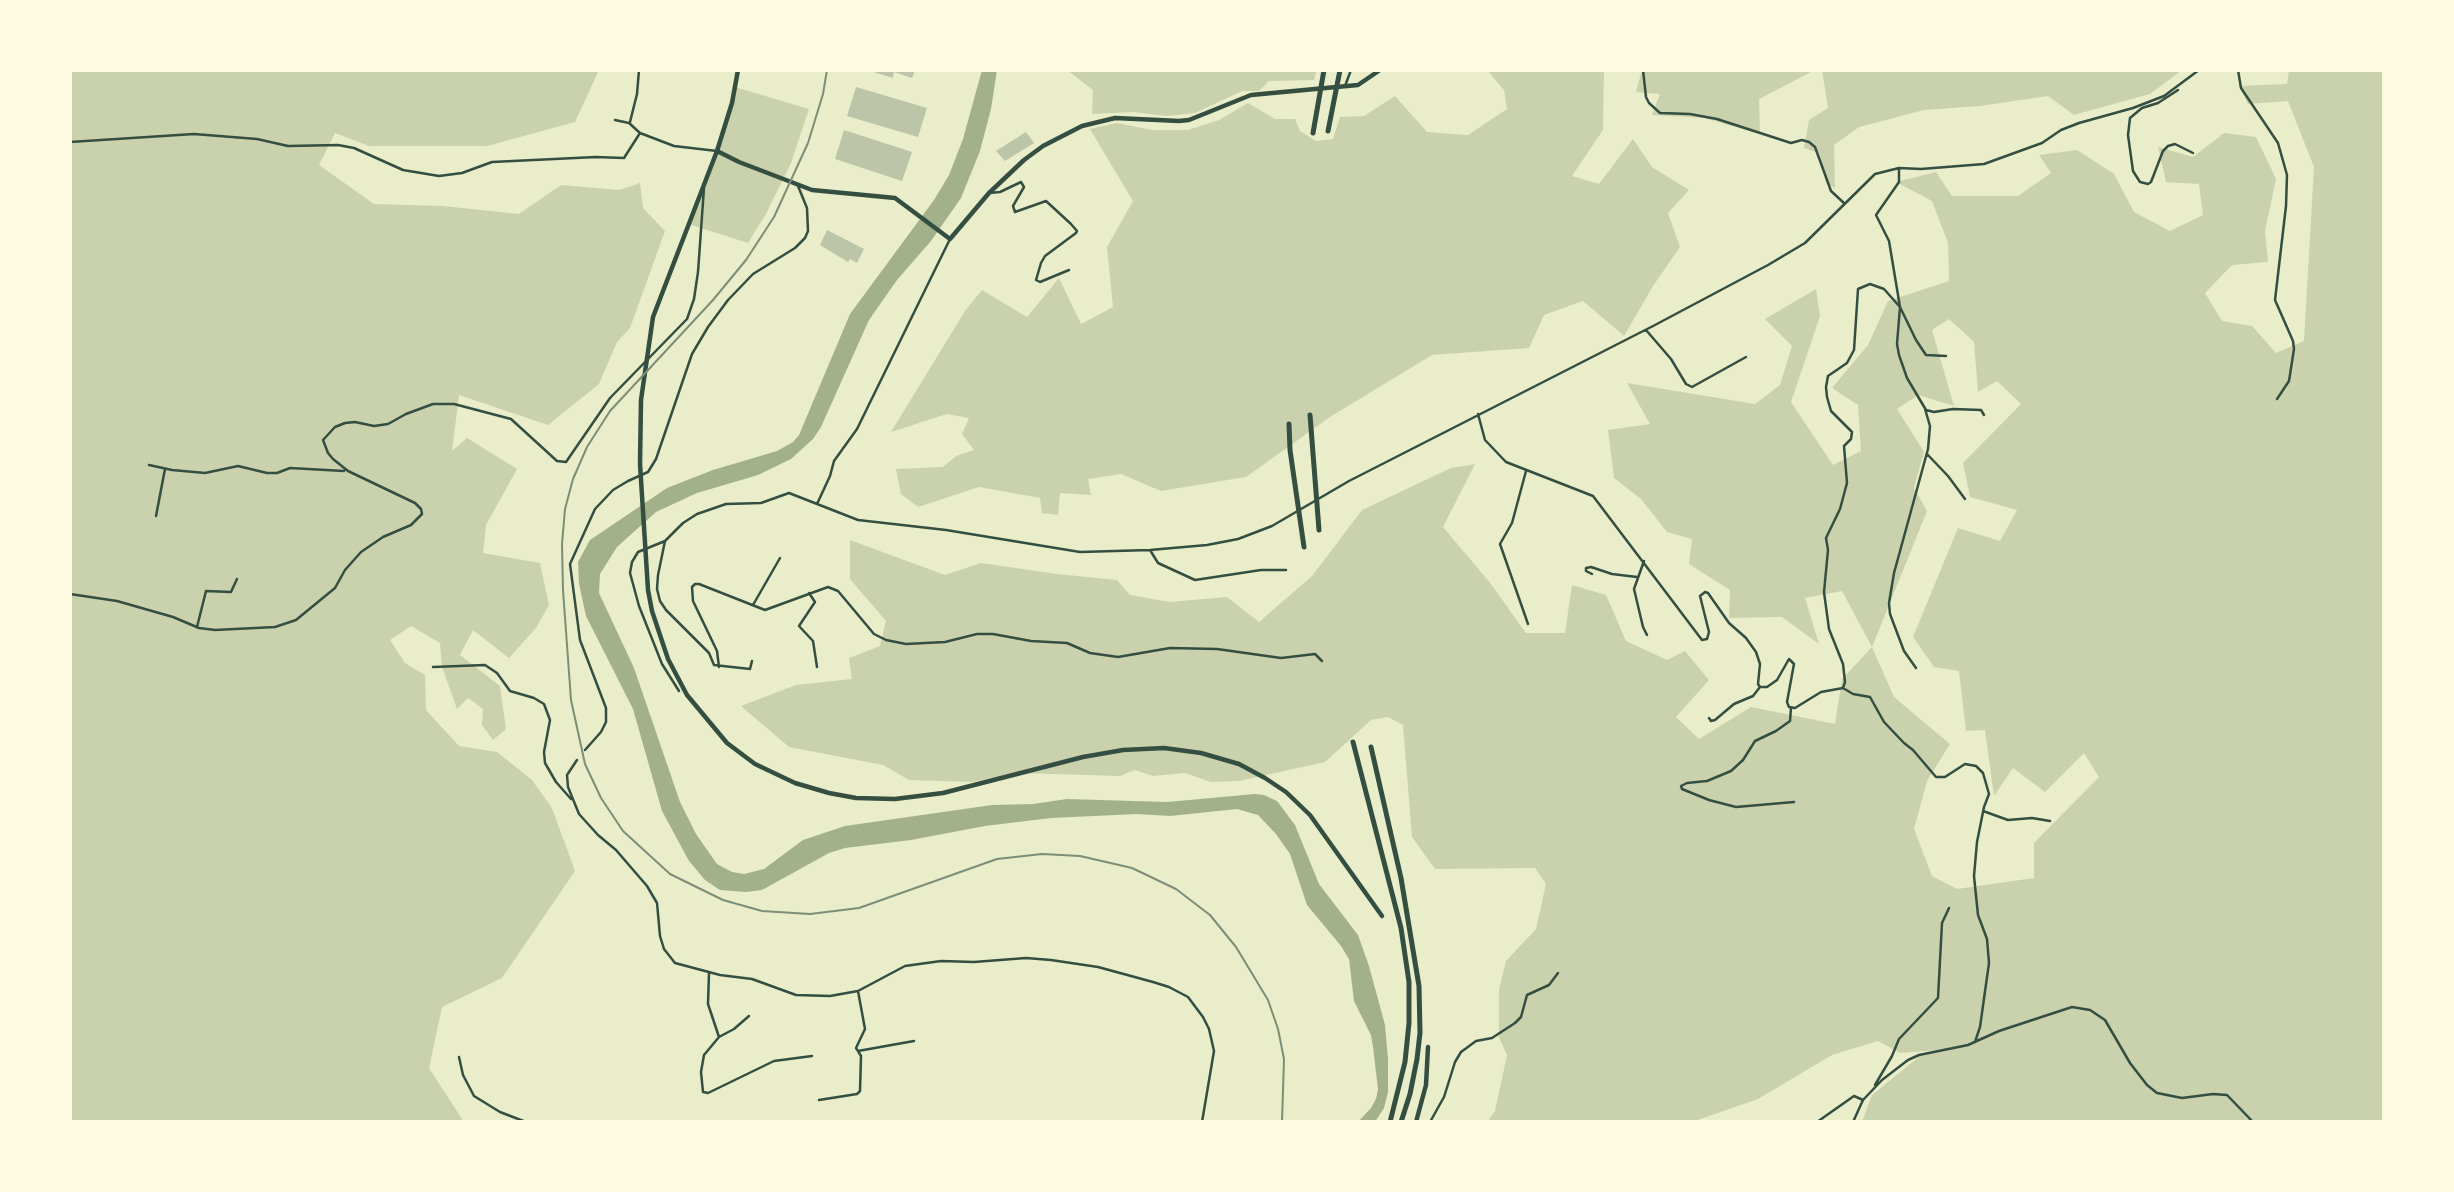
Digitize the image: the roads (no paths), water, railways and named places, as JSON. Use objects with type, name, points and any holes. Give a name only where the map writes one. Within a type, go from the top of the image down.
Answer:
[{"type":"highway","points":[[1312,133],[1324,70]]},
{"type":"highway","points":[[1328,131],[1340,70]]},
{"type":"highway","points":[[1310,415],[1320,530]]},
{"type":"highway","points":[[1289,424],[1290,450],[1304,547]]},
{"type":"highway","points":[[1353,742],[1401,928],[1409,982],[1405,1062],[1390,1122]]},
{"type":"highway","points":[[1371,747],[1401,878],[1419,986],[1420,1033],[1410,1094],[1401,1122]]},
{"type":"main road","points":[[738,70],[732,103],[717,151],[663,285],[653,317],[641,400],[640,464],[646,572],[652,611],[668,659],[687,695],[727,743],[748,759],[795,783],[856,798],[894,799],[943,793],[1083,757],[1123,750],[1164,748],[1201,752],[1239,764],[1286,792],[1322,830],[1382,916]]},
{"type":"main road","points":[[717,151],[798,186],[820,191],[895,198],[950,239],[989,193],[1024,160],[1043,146],[1082,126],[1115,118],[1179,121],[1209,114],[1251,95],[1365,83],[1380,70]]},
{"type":"main road","points":[[1416,1122],[1426,1085],[1428,1047]]},
{"type":"street","points":[[629,123],[637,94],[639,70]]},
{"type":"street","points":[[1345,86],[1350,70]]},
{"type":"street","points":[[1643,70],[1646,97],[1660,113],[1690,114],[1717,119],[1791,143],[1802,140],[1809,142],[1815,147],[1831,191],[1845,204]]},
{"type":"street","points":[[2193,153],[2175,144],[2168,146],[2148,184],[2140,182],[2133,172],[2127,135],[2130,118],[2142,108],[2168,97],[2199,70]]},
{"type":"street","points":[[2238,70],[2241,88],[2278,143],[2287,175],[2287,206],[2274,299],[2294,349],[2289,381],[2277,400]]},
{"type":"street","points":[[679,691],[662,664],[639,606],[630,573],[638,552],[665,541],[683,523],[697,514],[726,504],[761,503],[789,493],[858,520],[946,530],[1080,552],[1150,550],[1207,545],[1238,539],[1272,526],[1349,481],[1646,330],[1805,243],[1875,174],[1899,168],[1921,169],[1984,163],[2042,143],[2061,130],[2164,96],[2179,87]]},
{"type":"street","points":[[615,120],[629,123],[640,133],[674,146],[717,151]]},
{"type":"street","points":[[70,142],[194,134],[257,139],[288,146],[338,145],[354,148],[403,170],[439,176],[462,173],[492,162],[624,158],[640,133]]},
{"type":"street","points":[[1899,168],[1899,182],[1876,215],[1889,241],[1900,306],[1897,344],[1899,355],[1925,409],[1930,426],[1927,454],[1894,573],[1889,603],[1890,614],[1904,650],[1916,668]]},
{"type":"street","points":[[989,193],[1000,192],[1021,182],[1024,187],[1013,206],[1015,212],[1046,201],[1071,224],[1076,233],[1045,256],[1036,280],[1040,282],[1069,270]]},
{"type":"street","points":[[70,594],[117,601],[197,627],[215,630],[275,627],[296,620],[335,588],[345,570],[361,552],[383,537],[411,526],[422,514],[418,506],[348,471],[333,459],[324,444],[326,435],[335,426],[355,422],[374,426],[388,424],[433,404],[454,404],[511,419],[556,461],[566,462],[610,398],[687,319],[694,299],[698,272],[705,184]]},
{"type":"street","points":[[585,750],[606,722],[606,708],[580,640],[570,564],[595,509],[614,490],[648,472],[656,460],[692,354],[708,327],[728,300],[753,274],[796,248],[805,237],[807,208],[798,186]]},
{"type":"street","points":[[817,504],[834,461],[857,429],[950,239]]},
{"type":"street","points":[[1843,688],[1843,664],[1829,629],[1824,592],[1828,550],[1826,538],[1840,509],[1847,483],[1844,446],[1851,439],[1852,432],[1831,411],[1826,387],[1828,376],[1847,363],[1854,350],[1858,289],[1870,284],[1884,289],[1900,306],[1922,353],[1931,357],[1946,356]]},
{"type":"street","points":[[1646,330],[1671,359],[1686,384],[1692,387],[1746,357]]},
{"type":"street","points":[[1925,409],[1934,412],[1953,409],[1980,410],[1984,415]]},
{"type":"street","points":[[1478,414],[1489,446],[1506,462],[1593,496],[1702,640],[1707,639],[1709,632],[1700,596],[1708,593],[1729,623],[1746,638],[1756,652],[1760,664],[1760,687]]},
{"type":"street","points":[[1927,454],[1951,479],[1965,499]]},
{"type":"street","points":[[149,465],[205,473],[238,466],[267,473],[277,473],[290,468],[348,471]]},
{"type":"street","points":[[156,516],[165,469]]},
{"type":"street","points":[[1526,471],[1512,523],[1500,544],[1528,624]]},
{"type":"street","points":[[665,541],[657,575],[660,601],[671,617],[709,653],[714,665],[750,669],[752,661]]},
{"type":"street","points":[[1150,550],[1158,563],[1195,580],[1261,570],[1286,570]]},
{"type":"street","points":[[753,604],[779,558]]},
{"type":"street","points":[[1644,561],[1637,577],[1635,594],[1647,635]]},
{"type":"street","points":[[1592,574],[1586,571],[1586,568],[1637,577]]},
{"type":"street","points":[[197,627],[206,591],[231,592],[237,579]]},
{"type":"street","points":[[719,667],[717,651],[693,601],[692,587],[699,584],[765,610],[828,587],[838,591],[874,634],[886,640],[906,644],[945,642],[977,634],[992,634],[1031,641],[1067,643],[1090,653],[1118,657],[1170,648],[1217,649],[1281,659],[1315,654],[1322,661]]},
{"type":"street","points":[[809,593],[815,602],[799,626],[813,641],[817,667]]},
{"type":"street","points":[[1760,687],[1772,684],[1780,676],[1786,661],[1792,661],[1787,702],[1791,708],[1790,721],[1776,731],[1758,738],[1731,771],[1707,781],[1681,786],[1682,789],[1709,800],[1736,807],[1794,802]]},
{"type":"street","points":[[433,667],[485,665],[497,673],[510,691],[544,704],[550,720],[544,752],[545,763],[556,782],[573,801]]},
{"type":"street","points":[[1709,718],[1711,721],[1715,720],[1734,704],[1753,696],[1760,687]]},
{"type":"street","points":[[1791,708],[1821,692],[1843,688],[1853,694],[1870,697],[1884,722],[1936,777],[1945,777],[1965,764],[1981,770],[1989,790],[1975,853],[1974,876],[1978,915],[1987,939],[1989,963],[1980,1027],[1975,1042]]},
{"type":"street","points":[[577,760],[567,775],[568,787],[579,814],[616,850],[647,886],[657,903],[660,936],[668,956],[675,963],[709,973],[752,979],[796,995],[830,996],[858,991],[905,966],[941,961],[974,962],[1026,958],[1098,967],[1169,987],[1188,997],[1195,1005],[1203,1017],[1214,1051],[1202,1122]]},
{"type":"street","points":[[1983,811],[2008,820],[2032,818],[2050,821]]},
{"type":"street","points":[[1853,1122],[1863,1100],[1892,1056],[1899,1039],[1938,998],[1942,923],[1949,908]]},
{"type":"street","points":[[709,973],[708,1004],[719,1037]]},
{"type":"street","points":[[1430,1122],[1444,1097],[1450,1073],[1461,1052],[1476,1041],[1492,1038],[1516,1023],[1521,1017],[1527,995],[1549,985],[1558,973]]},
{"type":"street","points":[[819,1100],[857,1094],[860,1091],[861,1056],[856,1048],[865,1029],[858,991]]},
{"type":"street","points":[[1871,1090],[1908,1060],[1919,1055],[1975,1042],[2062,1009],[2078,1007],[2090,1010],[2105,1020],[2130,1063],[2151,1089],[2164,1095],[2182,1098],[2227,1095],[2253,1122]]},
{"type":"street","points":[[749,1016],[719,1037],[704,1055],[702,1088],[706,1093],[774,1061],[813,1056]]},
{"type":"street","points":[[858,1051],[914,1041]]},
{"type":"street","points":[[459,1057],[463,1075],[474,1096],[500,1112],[526,1122]]},
{"type":"street","points":[[1817,1122],[1854,1096],[1863,1100]]},
{"type":"railway","points":[[827,70],[823,94],[808,143],[774,217],[746,260],[713,300],[610,411],[587,447],[573,479],[565,509],[562,544],[563,590],[571,700],[585,764],[601,798],[623,831],[670,874],[723,900],[762,911],[810,914],[859,908],[997,859],[1042,854],[1080,856],[1132,868],[1176,889],[1210,915],[1236,947],[1268,1000],[1284,1059],[1282,1122]]}]
